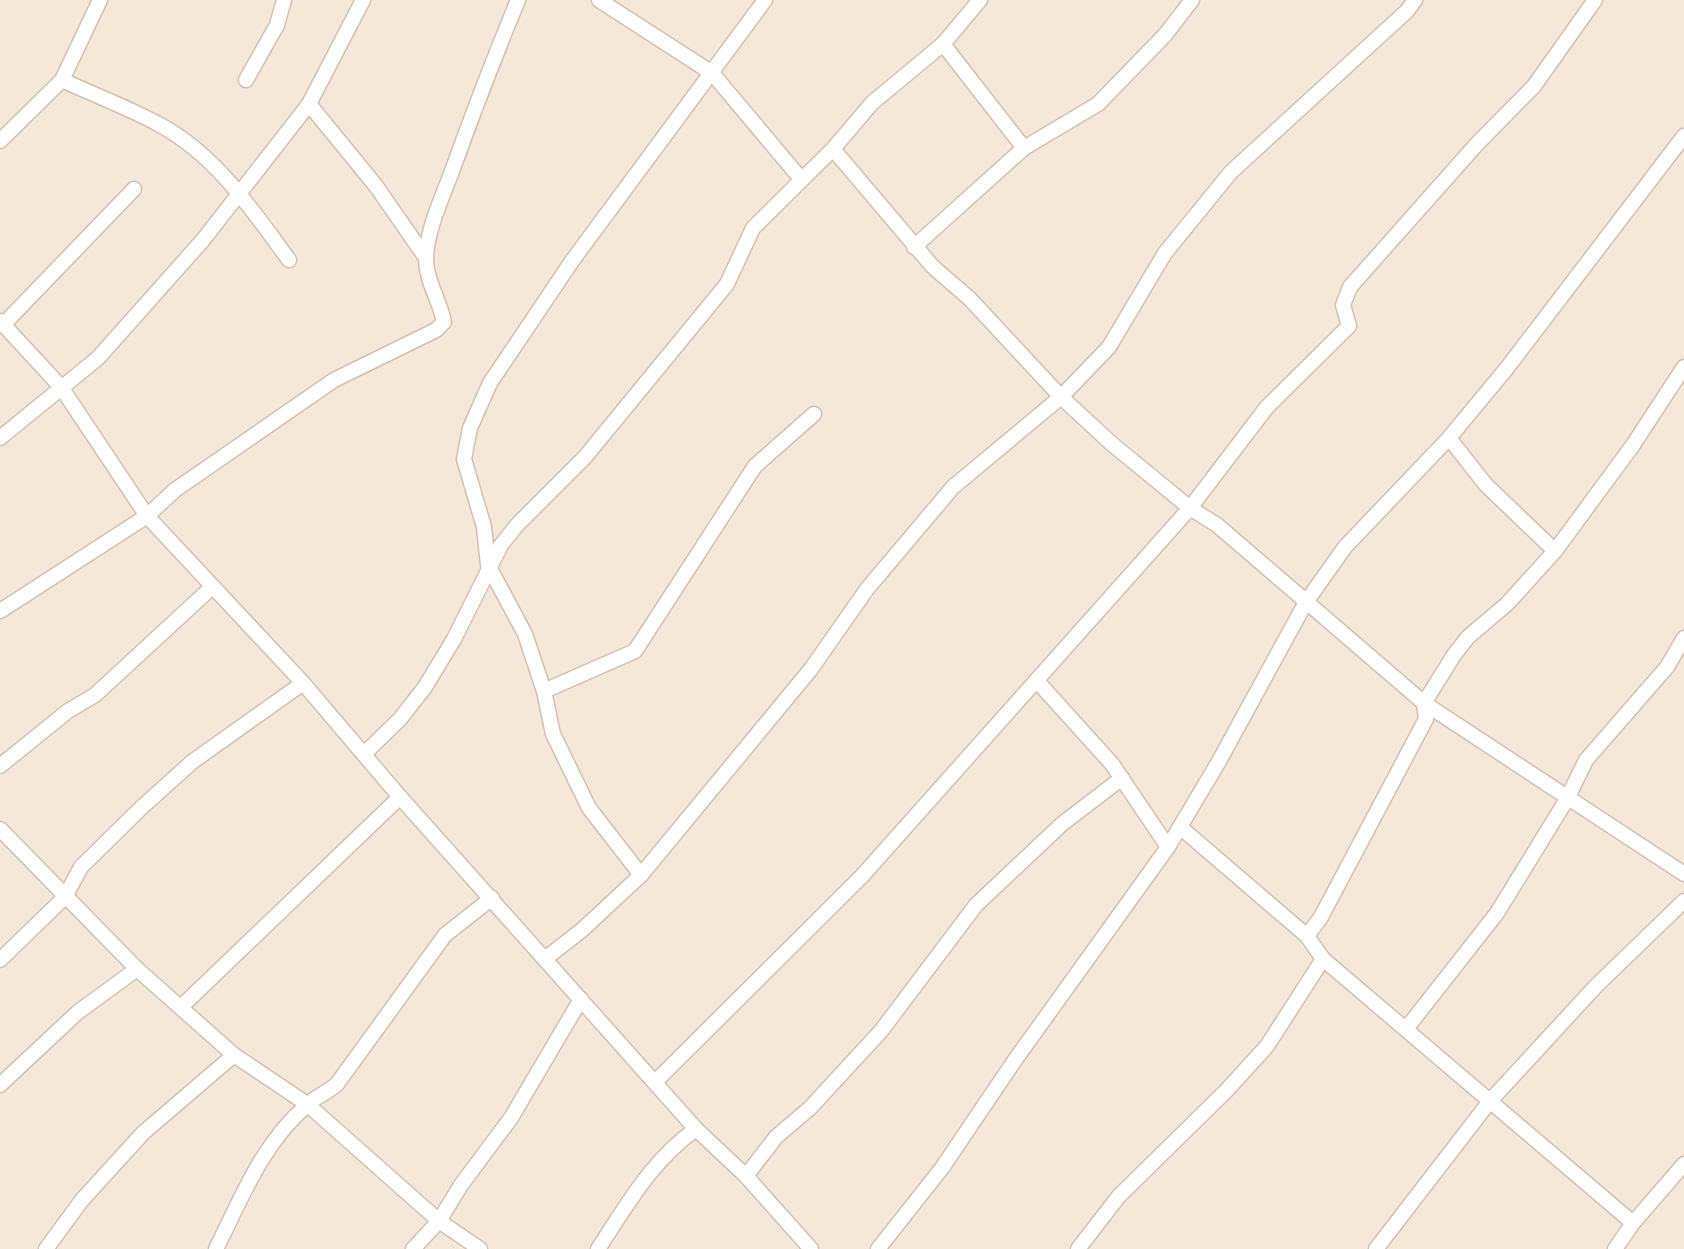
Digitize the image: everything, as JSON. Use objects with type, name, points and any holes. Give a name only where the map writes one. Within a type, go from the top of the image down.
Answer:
[{"type":"street","points":[[0,141],[62,80],[100,0]]},
{"type":"street","points":[[246,80],[277,24],[285,0]]},
{"type":"street","points":[[0,438],[98,358],[240,195],[309,103],[363,0]]},
{"type":"street","points":[[0,611],[147,516],[175,490],[334,380],[436,330],[444,322],[442,310],[433,294],[426,258],[431,229],[482,85],[518,0]]},
{"type":"street","points":[[600,0],[712,73],[800,178]]},
{"type":"street","points":[[641,876],[589,808],[553,734],[544,691],[525,634],[488,565],[484,527],[464,459],[470,428],[490,383],[572,261],[765,0]]},
{"type":"street","points":[[365,753],[400,719],[425,687],[454,639],[488,565],[517,525],[585,457],[679,345],[727,284],[753,228],[800,178],[833,149],[872,103],[943,44],[980,0]]},
{"type":"street","points":[[914,247],[1024,148],[1098,104],[1166,35],[1192,0]]},
{"type":"street","points":[[546,958],[582,930],[641,876],[811,669],[867,589],[953,487],[1060,397],[1109,346],[1165,253],[1231,173],[1366,49],[1415,0]]},
{"type":"street","points":[[655,1082],[862,876],[1190,508],[1267,407],[1349,326],[1343,305],[1350,286],[1476,145],[1534,86],[1595,0]]},
{"type":"street","points":[[943,44],[1024,148]]},
{"type":"street","points":[[62,80],[162,126],[199,152],[240,195],[289,260]]},
{"type":"street","points":[[309,103],[376,186],[426,258]]},
{"type":"street","points":[[878,1249],[942,1168],[1015,1060],[1168,847],[1306,602],[1345,547],[1449,438],[1507,368],[1608,232],[1684,136]]},
{"type":"street","points":[[833,149],[914,247],[970,299],[1060,397],[1112,444],[1190,508],[1217,525],[1424,703],[1684,874]]},
{"type":"street","points":[[134,189],[2,323],[61,387],[147,516],[211,588],[303,683],[400,797],[696,1129],[746,1176],[811,1249]]},
{"type":"street","points":[[1307,936],[1328,905],[1426,719],[1424,703],[1468,637],[1507,604],[1555,551],[1633,445],[1684,367]]},
{"type":"street","points":[[544,691],[635,651],[755,466],[814,414]]},
{"type":"street","points":[[1449,438],[1486,485],[1555,551]]},
{"type":"street","points":[[0,766],[68,711],[95,695],[211,588]]},
{"type":"street","points":[[1406,1029],[1497,913],[1567,799],[1586,760],[1667,667],[1684,638]]},
{"type":"street","points":[[1037,681],[1122,778],[1168,847]]},
{"type":"street","points":[[0,960],[65,897],[81,867],[192,762],[303,683]]},
{"type":"street","points":[[746,1176],[776,1137],[810,1108],[881,1031],[976,905],[1062,824],[1122,778]]},
{"type":"street","points":[[181,1006],[400,797]]},
{"type":"street","points":[[1180,827],[1307,936],[1323,959],[1633,1223]]},
{"type":"street","points":[[0,830],[137,969],[234,1055],[307,1104],[439,1221],[480,1249]]},
{"type":"street","points":[[216,1249],[260,1161],[307,1104],[323,1097],[337,1084],[445,935],[492,898]]},
{"type":"street","points":[[1376,1249],[1490,1101],[1596,986],[1684,901]]},
{"type":"street","points":[[1078,1249],[1119,1196],[1268,1046],[1323,959]]},
{"type":"street","points":[[0,1085],[78,1012],[137,969]]},
{"type":"street","points":[[414,1249],[439,1221],[461,1185],[511,1118],[581,999]]},
{"type":"street","points":[[46,1249],[82,1200],[143,1133],[234,1055]]},
{"type":"street","points":[[598,1249],[642,1181],[676,1143],[696,1129]]},
{"type":"street","points":[[1617,1248],[1633,1223],[1684,1164]]},
{"type":"shaded area","points":[[0,0],[1684,0],[1684,1249],[0,1249]]}]
